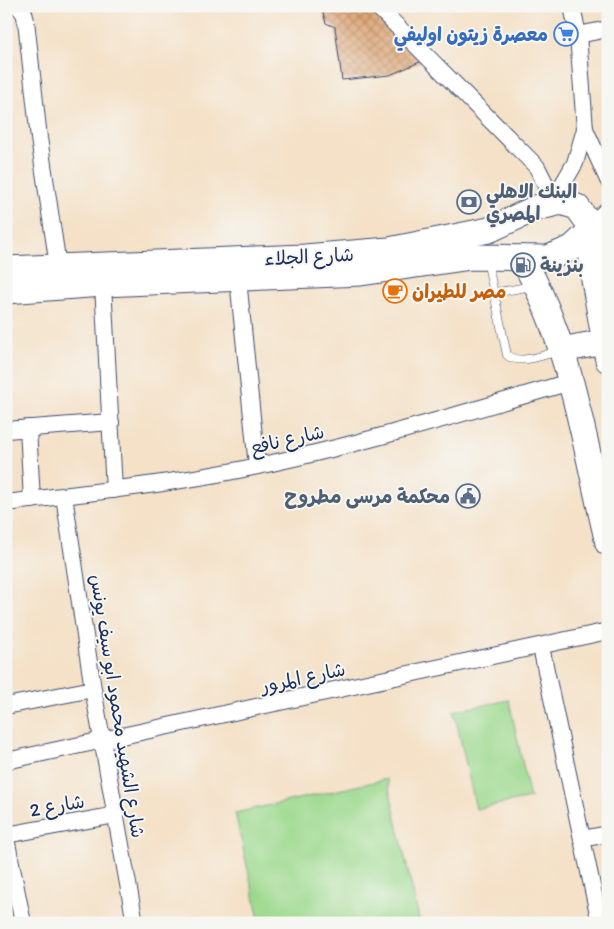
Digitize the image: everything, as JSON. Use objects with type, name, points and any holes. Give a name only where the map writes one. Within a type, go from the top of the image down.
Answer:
[{"type":"main road","name":"شارع الجلاء","points":[[6,269],[305,257],[389,250],[489,230],[550,204]]},
{"type":"main road","points":[[550,204],[569,204],[577,207],[584,214],[599,223],[591,257],[606,351],[561,350]]},
{"type":"main road","name":"شارع الجلاء","points":[[6,291],[103,284],[361,274],[486,256],[548,258],[560,254],[577,244],[599,223]]},
{"type":"main road","points":[[522,258],[537,285],[561,350],[608,544]]},
{"type":"street","points":[[18,6],[24,13],[26,21],[39,138],[58,266]]},
{"type":"street","points":[[377,6],[536,167],[546,184],[550,204]]},
{"type":"street","points":[[572,6],[578,35],[585,129],[608,180]]},
{"type":"street","points":[[578,35],[608,29]]},
{"type":"street","points":[[550,204],[575,163],[585,129]]},
{"type":"street","points":[[238,279],[257,466]]},
{"type":"street","points":[[103,284],[114,490]]},
{"type":"street","name":"شارع نافع","points":[[6,503],[114,490],[257,466],[328,451],[570,382]]},
{"type":"street","points":[[6,430],[111,422]]},
{"type":"street","points":[[28,428],[32,500]]},
{"type":"street","name":"شارع الشهيد محمود ابو سيف يونس","points":[[64,496],[93,689],[135,923]]},
{"type":"street","name":"شارع المرور","points":[[6,761],[608,631]]},
{"type":"street","points":[[541,647],[600,923]]},
{"type":"street","points":[[6,706],[93,689]]},
{"type":"street","name":"شارع 2","points":[[6,836],[116,815]]},
{"type":"street","points":[[582,839],[608,834]]},
{"type":"street","points":[[6,836],[24,923]]},
{"type":"lane","points":[[486,256],[505,350],[511,358],[520,360],[561,350]]},
{"type":"lane","points":[[494,293],[537,285]]},
{"type":"green space","points":[[509,700],[530,798],[476,809],[454,711]]},
{"type":"green space","points":[[387,779],[420,923],[260,923],[235,813]]},
{"type":"building","points":[[321,6],[367,6],[422,61],[390,75],[342,80],[335,27],[326,23]]},
{"type":"place","name":"معصرة زيتون اوليفي","points":[[566,34]]},
{"type":"place","name":"البنك الاهلي المصري","points":[[469,202]]},
{"type":"place","name":"بنزينة","points":[[523,265]]},
{"type":"place","name":"مصر للطيران","points":[[395,291]]},
{"type":"place","name":"محكمة مرسى مطروح","points":[[468,496]]}]
